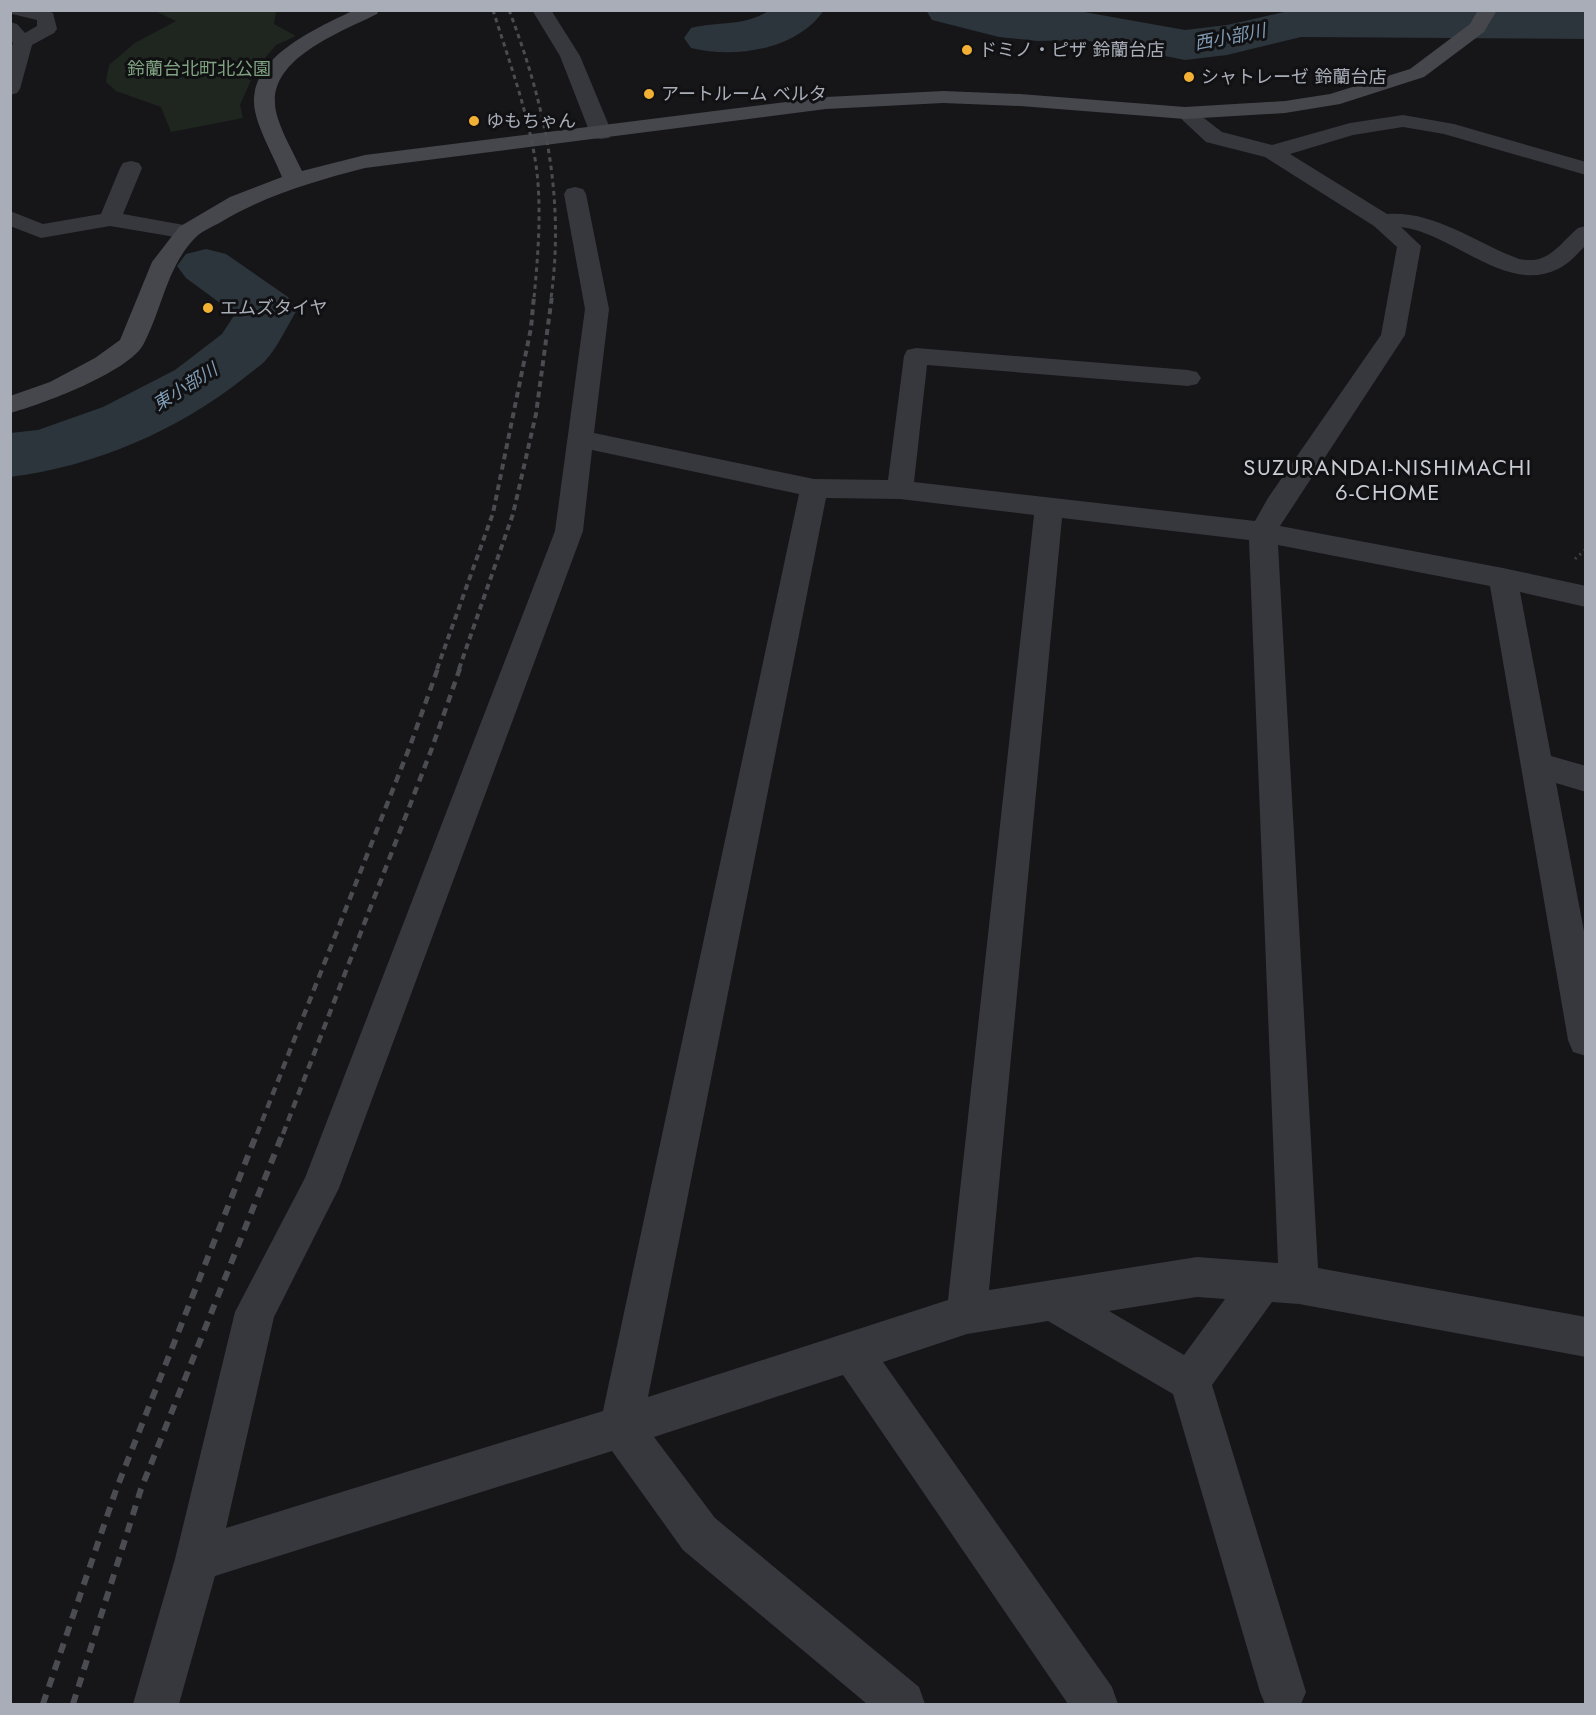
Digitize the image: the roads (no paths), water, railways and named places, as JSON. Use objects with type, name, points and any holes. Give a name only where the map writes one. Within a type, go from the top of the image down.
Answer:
[{"type":"street","points":[[10,89],[16,35],[47,29],[46,17],[19,10]]},
{"type":"street","points":[[294,180],[264,103],[272,72],[293,50],[370,10]]},
{"type":"street","points":[[541,10],[570,56],[601,133]]},
{"type":"street","points":[[10,405],[59,388],[104,364],[131,344],[164,262],[187,232],[238,202],[294,180],[365,162],[826,103],[943,97],[1020,100],[1185,113],[1285,107],[1333,100],[1418,73],[1477,28],[1488,10]]},
{"type":"street","points":[[1185,113],[1214,137],[1273,152],[1382,221],[1409,246],[1393,335],[1278,505],[1263,532],[1280,1283],[1190,1381]]},
{"type":"street","points":[[1273,152],[1350,129],[1403,121],[1447,128],[1586,169]]},
{"type":"street","points":[[110,219],[131,168]]},
{"type":"street","points":[[156,1704],[197,1559],[255,1312],[320,1188],[569,531],[597,309],[575,194]]},
{"type":"street","points":[[10,218],[41,231],[110,219],[187,232]]},
{"type":"street","points":[[1382,221],[1405,220],[1440,231],[1514,266],[1541,268],[1562,258],[1586,233]]},
{"type":"street","points":[[900,490],[916,356],[1188,378]]},
{"type":"street","points":[[581,438],[814,488],[900,490],[1263,532],[1503,578],[1586,597]]},
{"type":"street","points":[[814,488],[621,1427],[699,1534],[902,1704]]},
{"type":"street","points":[[967,1314],[1049,507]]},
{"type":"street","points":[[1503,578],[1586,1040]]},
{"type":"street","points":[[1537,765],[1586,779]]},
{"type":"street","points":[[197,1559],[621,1427],[967,1314],[1197,1277],[1280,1283],[1586,1337]]},
{"type":"street","points":[[1052,1301],[1190,1381],[1283,1692]]},
{"type":"street","points":[[852,1352],[1095,1704]]},
{"type":"waterway","name":"西小部川","points":[[708,38],[734,38],[769,31],[801,10]]},
{"type":"waterway","name":"西小部川","points":[[949,10],[999,23],[1038,27],[1084,26],[1185,45],[1227,40],[1301,23],[1586,25]]},
{"type":"waterway","name":"東小部川","points":[[10,455],[45,451],[126,422],[197,384],[244,347],[267,310],[206,266]]},
{"type":"railway","points":[[493,10],[523,106],[536,165],[539,214],[534,298]]},
{"type":"railway","points":[[509,10],[533,81],[549,152],[555,224],[555,261],[551,298]]},
{"type":"railway","points":[[437,669],[493,513],[531,328],[534,296]]},
{"type":"railway","points":[[459,669],[513,514],[536,414],[552,296]]},
{"type":"railway","points":[[257,1134],[410,746],[438,668]]},
{"type":"railway","points":[[283,1134],[432,748],[460,668]]},
{"type":"railway","points":[[43,1704],[116,1490],[257,1133]]},
{"type":"railway","points":[[73,1704],[141,1489],[283,1133]]},
{"type":"place","name":"ドミノ・ピザ 鈴蘭台店","points":[[967,50]]},
{"type":"place","name":"シャトレーゼ 鈴蘭台店","points":[[1189,77]]},
{"type":"place","name":"アートルーム ベルタ","points":[[649,94]]},
{"type":"place","name":"ゆもちゃん","points":[[474,121]]},
{"type":"place","name":"エムズタイヤ","points":[[208,308]]},
{"type":"district","name":"SUZURANDAI-NISHIMACHI 6-CHOME","points":[[1388,480]]},
{"type":"park label","name":"鈴蘭台北町北公園","points":[[199,69]]}]
